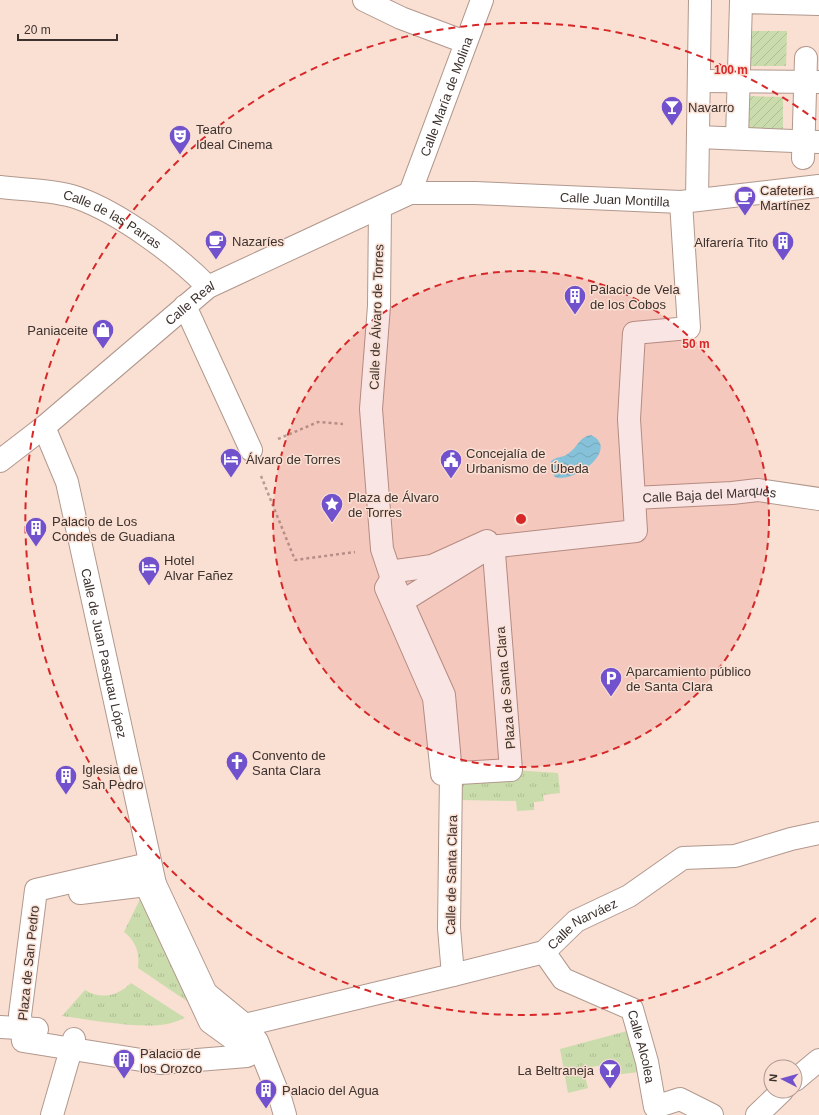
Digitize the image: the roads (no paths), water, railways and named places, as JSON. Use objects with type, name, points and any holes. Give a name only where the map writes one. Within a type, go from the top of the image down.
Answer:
[{"type":"street","points":[[364,0],[401,18],[465,42]]},
{"type":"street","name":"Calle María de Molina","points":[[410,193],[465,42],[482,0]]},
{"type":"street","points":[[634,498],[629,419],[634,333],[689,328],[689,200],[698,137],[700,0]]},
{"type":"street","points":[[737,138],[740,2],[819,4]]},
{"type":"street","points":[[698,137],[737,138],[808,162],[812,82],[806,58]]},
{"type":"street","points":[[698,81],[738,80],[812,82]]},
{"type":"street","name":"Calle Juan Montilla","points":[[410,193],[475,193],[689,200],[808,162]]},
{"type":"street","name":"Calle de las Parras","points":[[0,188],[62,194],[78,198],[103,210],[142,234],[188,267],[208,287]]},
{"type":"street","name":"Calle Real","points":[[0,462],[44,427],[208,287],[410,193]]},
{"type":"street","name":"Calle de Álvaro de Torres","points":[[380,208],[379,306],[372,426],[382,549],[392,579]]},
{"type":"street","points":[[185,306],[251,450]]},
{"type":"street","name":"Calle de Juan Pasquau López","points":[[44,427],[67,482],[151,884]]},
{"type":"street","name":"Calle Baja del Marqués","points":[[490,547],[636,531],[634,498],[732,493],[758,490],[819,499]]},
{"type":"street","points":[[392,579],[403,600],[444,695],[451,774],[442,774],[434,698],[386,588],[396,570],[432,566],[488,541],[490,547],[403,600]]},
{"type":"street","name":"Plaza de Santa Clara","points":[[451,774],[512,770],[494,553],[490,547]]},
{"type":"street","name":"Calle de Santa Clara","points":[[451,774],[449,928],[453,975]]},
{"type":"street","name":"Calle Narváez","points":[[247,1036],[453,975],[544,952],[576,921],[630,896],[683,858],[735,856],[792,839],[819,833]]},
{"type":"street","name":"Plaza de San Pedro","points":[[140,866],[151,884],[210,1022],[247,1036],[247,1056],[160,1063],[73,1045],[23,1041],[28,1028],[20,1015],[36,890],[140,866]]},
{"type":"street","name":"Calle Alcolea","points":[[544,952],[563,979],[632,1009],[647,1062],[655,1107],[680,1098],[712,1115]]},
{"type":"street","points":[[0,1028],[28,1028]]},
{"type":"street","points":[[247,1036],[281,1101],[285,1115]]},
{"type":"street","points":[[52,1115],[73,1045]]},
{"type":"street","points":[[803,1073],[819,1060]]},
{"type":"street","points":[[756,1115],[773,1099]]},
{"type":"water","points":[[591,435],[599,441],[601,448],[598,456],[591,464],[573,475],[563,478],[555,477],[550,469],[551,461],[567,455],[581,440]]},
{"type":"place","name":"Navarro","points":[[672,126]]},
{"type":"place","name":"Teatro Ideal Cinema","points":[[180,156]]},
{"type":"place","name":"Cafetería Martínez","points":[[745,216]]},
{"type":"place","name":"Nazaríes","points":[[216,260]]},
{"type":"place","name":"Alfarería Tito","points":[[783,262]]},
{"type":"place","name":"Palacio de Vela de los Cobos","points":[[575,316]]},
{"type":"place","name":"Paniaceite","points":[[103,350]]},
{"type":"place","name":"Álvaro de Torres","points":[[231,478]]},
{"type":"place","name":"Concejalía de Urbanismo de Úbeda","points":[[451,480]]},
{"type":"place","name":"Plaza de Álvaro de Torres","points":[[332,524]]},
{"type":"place","name":"Palacio de Los Condes de Guadiana","points":[[36,548]]},
{"type":"place","name":"Hotel Alvar Fañez","points":[[149,586]]},
{"type":"place","name":"Aparcamiento público de Santa Clara","points":[[611,698]]},
{"type":"place","name":"Convento de Santa Clara","points":[[237,782]]},
{"type":"place","name":"Iglesia de San Pedro","points":[[66,796]]},
{"type":"place","name":"Palacio de los Orozco","points":[[124,1080]]},
{"type":"place","name":"La Beltraneja","points":[[610,1090]]},
{"type":"place","name":"Palacio del Agua","points":[[266,1110]]}]
